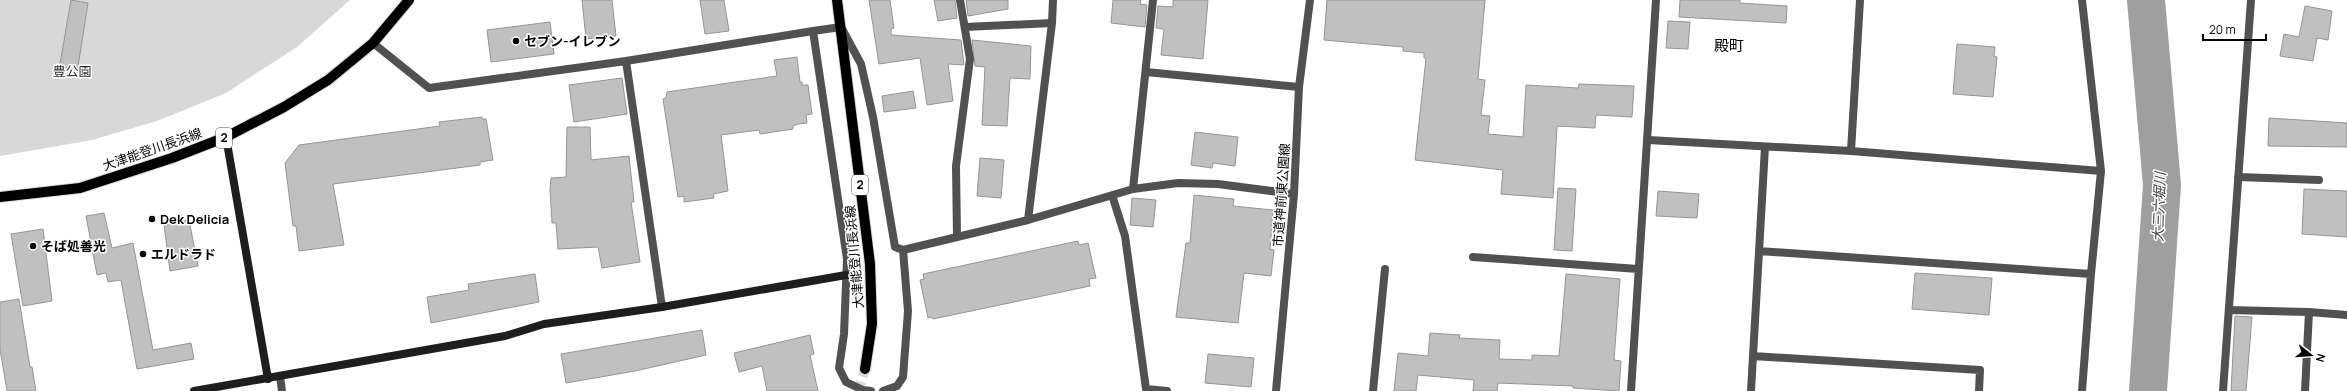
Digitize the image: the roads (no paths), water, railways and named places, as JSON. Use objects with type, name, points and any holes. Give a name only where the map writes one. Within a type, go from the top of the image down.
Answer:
[{"type":"main road","name":"大津能登川長浜線","points":[[0,197],[80,188],[172,158],[226,137],[284,107],[328,80],[373,43],[409,0]]},
{"type":"main road","name":"大津能登川長浜線","points":[[837,0],[870,264],[872,324],[865,369]]},
{"type":"street","points":[[957,237],[956,166],[970,59],[960,0]]},
{"type":"street","points":[[1028,220],[1052,23],[1052,0]]},
{"type":"street","points":[[1133,189],[1153,0]]},
{"type":"street","name":"市道神前東公園線","points":[[1276,391],[1294,194],[1299,87],[1310,0]]},
{"type":"street","points":[[1630,391],[1648,140],[1656,0]]},
{"type":"street","points":[[1851,151],[1860,0]]},
{"type":"street","points":[[2082,0],[2101,172],[2082,391]]},
{"type":"street","points":[[2223,391],[2251,0]]},
{"type":"street","points":[[965,27],[1052,23]]},
{"type":"street","points":[[373,43],[429,88],[626,61],[841,27],[861,64],[873,117],[895,247],[903,250],[1028,220],[1133,189],[1178,183],[1218,184],[1294,194]]},
{"type":"street","points":[[813,31],[847,260],[844,334],[839,368],[846,382],[863,390],[871,391]]},
{"type":"street","points":[[626,61],[662,307]]},
{"type":"street","points":[[1146,72],[1299,87]]},
{"type":"street","points":[[226,137],[268,378]]},
{"type":"street","points":[[1648,140],[1851,151],[2101,172]]},
{"type":"street","points":[[1750,391],[1765,147]]},
{"type":"street","points":[[2238,177],[2319,180]]},
{"type":"street","points":[[1112,195],[1124,236],[1146,389],[1167,391]]},
{"type":"street","points":[[883,391],[897,386],[903,377],[908,311],[903,250]]},
{"type":"street","points":[[1759,251],[2091,274]]},
{"type":"street","points":[[1473,257],[1638,269]]},
{"type":"street","points":[[1373,391],[1385,270]]},
{"type":"street","points":[[194,391],[505,336],[544,324],[662,307],[846,275]]},
{"type":"street","points":[[2229,310],[2347,314]]},
{"type":"street","points":[[2305,391],[2309,312]]},
{"type":"street","points":[[1753,356],[1980,370],[1979,391]]},
{"type":"street","points":[[280,376],[282,391]]},
{"type":"waterway","name":"大三六堀川","points":[[2146,0],[2162,185],[2148,391]]},
{"type":"tunnel","points":[[858,391],[865,369]]},
{"type":"place","name":"セブン-イレブン","points":[[516,41]]},
{"type":"place","name":"Dek Delicia","points":[[152,219]]},
{"type":"place","name":"そば処善光","points":[[33,246]]},
{"type":"place","name":"エルドラド","points":[[143,254]]},
{"type":"district","name":"殿町","points":[[1729,46]]},
{"type":"park label","name":"豊公園","points":[[72,71]]}]
